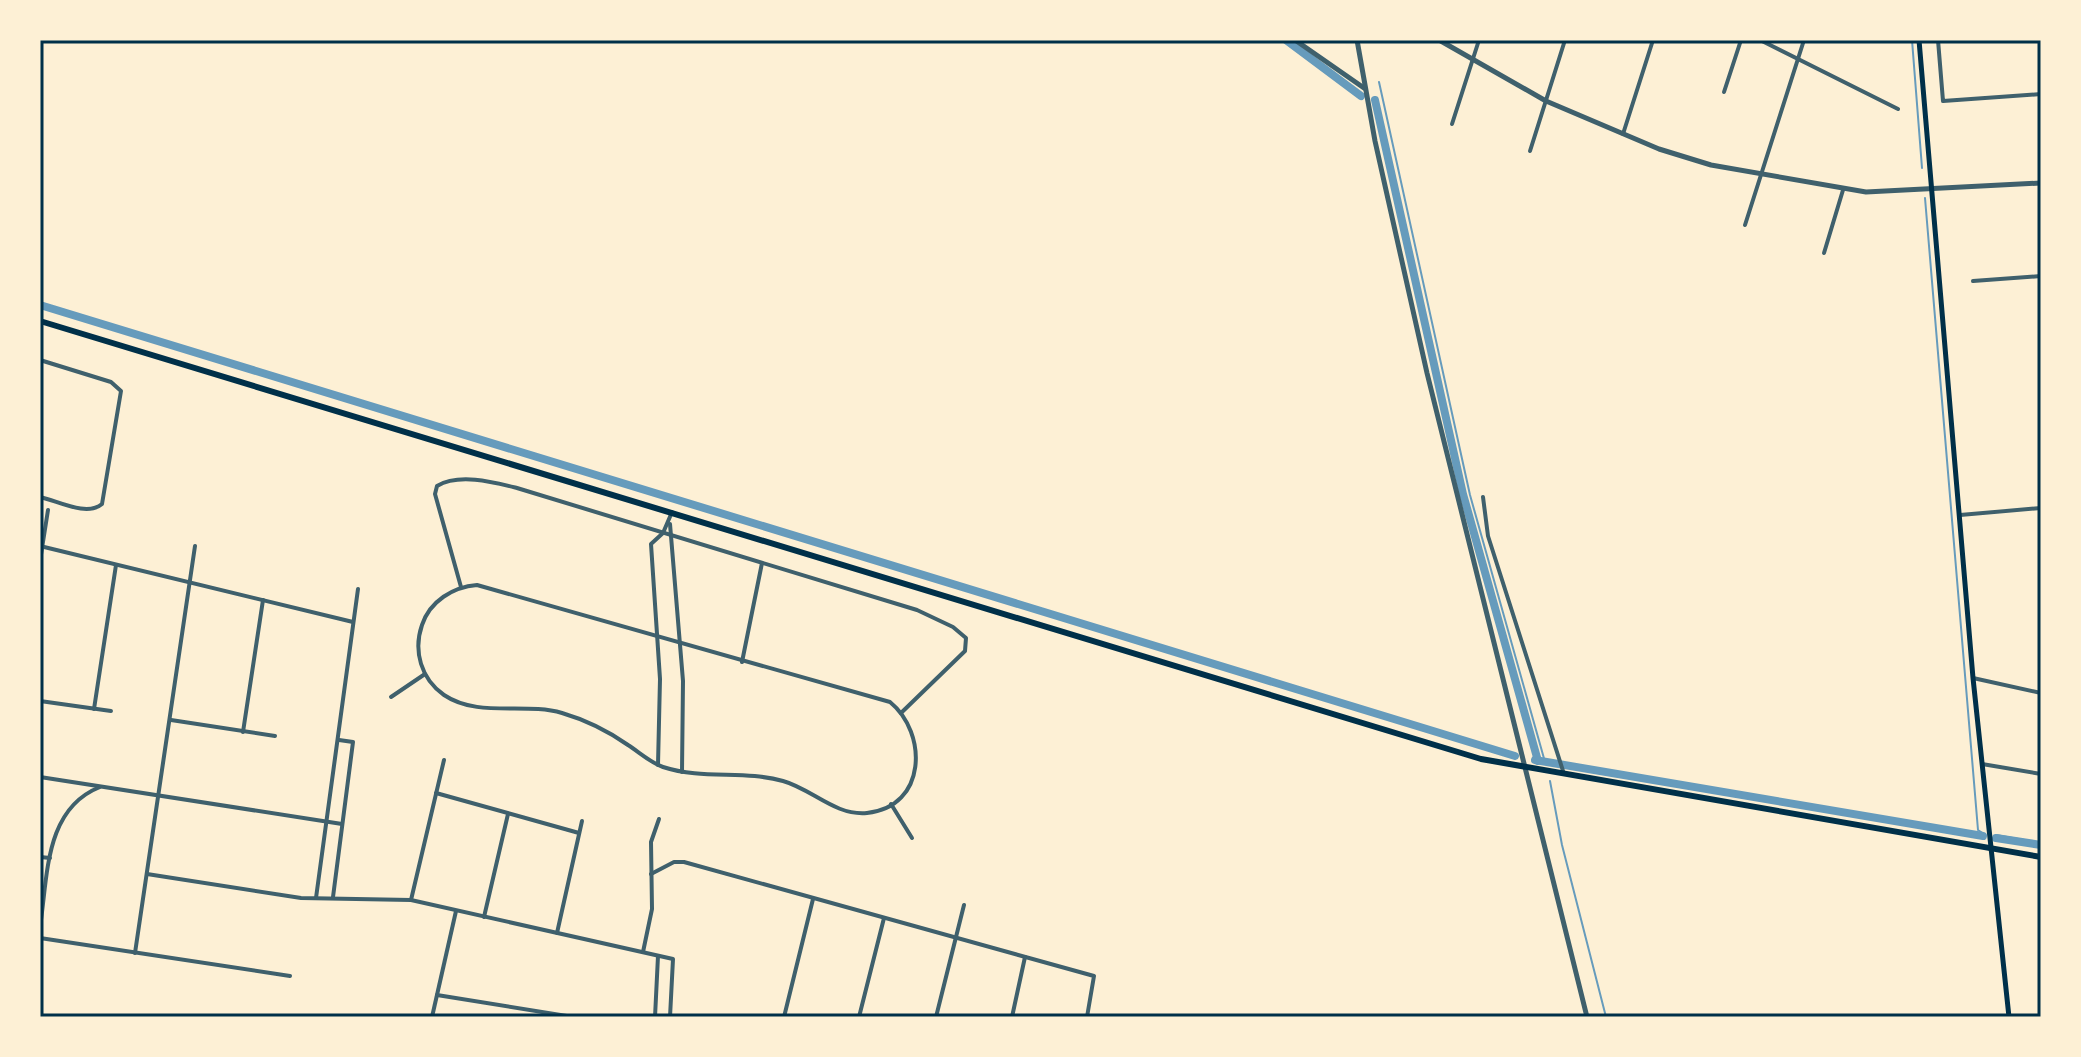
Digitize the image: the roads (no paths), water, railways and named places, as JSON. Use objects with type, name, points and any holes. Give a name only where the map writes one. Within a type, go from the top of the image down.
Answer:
[{"type":"main road","points":[[1919,40],[1973,678],[2009,1017]]},
{"type":"main road","points":[[40,321],[1470,756],[1528,770],[2041,857]]},
{"type":"street","points":[[1295,40],[1349,81],[1365,88]]},
{"type":"street","points":[[1357,40],[1427,373],[1587,1017]]},
{"type":"street","points":[[1439,40],[1546,101],[1623,134],[1711,165],[1843,190],[1931,191],[2041,183]]},
{"type":"street","points":[[1452,124],[1479,40]]},
{"type":"street","points":[[1530,151],[1565,40]]},
{"type":"street","points":[[1623,134],[1653,40]]},
{"type":"street","points":[[1724,92],[1741,40]]},
{"type":"street","points":[[1760,40],[1898,109]]},
{"type":"street","points":[[1745,225],[1804,40]]},
{"type":"street","points":[[1938,40],[1943,101],[2041,94]]},
{"type":"street","points":[[1824,253],[1843,190]]},
{"type":"street","points":[[1973,281],[2041,276]]},
{"type":"street","points":[[40,360],[115,383],[121,391],[102,504],[96,509],[85,510],[40,497]]},
{"type":"street","points":[[461,587],[435,494],[437,486],[446,481],[502,485],[917,610],[962,633],[967,643],[965,651],[901,713]]},
{"type":"street","points":[[1483,497],[1488,536],[1565,776]]},
{"type":"street","points":[[1959,515],[2041,508]]},
{"type":"street","points":[[40,561],[48,510]]},
{"type":"street","points":[[672,512],[670,535],[683,681],[682,772]]},
{"type":"street","points":[[658,765],[658,638],[651,544],[670,521]]},
{"type":"street","points":[[41,546],[353,622]]},
{"type":"street","points":[[135,953],[195,546]]},
{"type":"street","points":[[742,662],[762,563]]},
{"type":"street","points":[[94,709],[116,564]]},
{"type":"street","points":[[461,587],[495,588],[658,638],[878,697],[901,713],[913,732],[917,759],[911,783],[891,804],[869,813],[851,812],[798,786],[771,778],[682,772],[658,765],[589,723],[551,710],[470,705],[448,697],[425,674],[419,655],[424,618],[440,599],[461,587]]},
{"type":"street","points":[[316,898],[358,589]]},
{"type":"street","points":[[243,732],[263,600]]},
{"type":"street","points":[[391,697],[425,674]]},
{"type":"street","points":[[1973,678],[2041,693]]},
{"type":"street","points":[[40,701],[111,711]]},
{"type":"street","points":[[169,720],[275,736]]},
{"type":"street","points":[[333,897],[353,742],[339,740]]},
{"type":"street","points":[[411,900],[444,760]]},
{"type":"street","points":[[1982,764],[2041,774]]},
{"type":"street","points":[[40,777],[342,824]]},
{"type":"street","points":[[40,927],[55,833],[62,817],[80,799],[102,787]]},
{"type":"street","points":[[436,793],[579,833]]},
{"type":"street","points":[[891,804],[912,838]]},
{"type":"street","points":[[484,917],[509,813]]},
{"type":"street","points":[[643,952],[652,909],[651,842],[659,819]]},
{"type":"street","points":[[557,933],[582,821]]},
{"type":"street","points":[[40,857],[50,858]]},
{"type":"street","points":[[651,874],[680,861],[1094,976],[1087,1017]]},
{"type":"street","points":[[147,874],[316,898],[411,900],[673,959],[670,1017]]},
{"type":"street","points":[[784,1017],[813,898]]},
{"type":"street","points":[[936,1017],[964,905]]},
{"type":"street","points":[[432,1017],[456,911]]},
{"type":"street","points":[[859,1017],[884,918]]},
{"type":"street","points":[[40,938],[290,976]]},
{"type":"street","points":[[655,1017],[658,956]]},
{"type":"street","points":[[1012,1017],[1025,957]]},
{"type":"street","points":[[437,995],[573,1017]]},
{"type":"waterway","points":[[1286,40],[1361,96]]},
{"type":"waterway","points":[[1912,40],[1922,168]]},
{"type":"waterway","points":[[1379,82],[1470,495],[1545,762]]},
{"type":"waterway","points":[[1375,100],[1463,494],[1538,761]]},
{"type":"waterway","points":[[1925,198],[1978,830],[1984,834]]},
{"type":"waterway","points":[[40,305],[1515,756]]},
{"type":"waterway","points":[[1535,760],[1983,836]]},
{"type":"waterway","points":[[1550,781],[1562,845],[1606,1017]]},
{"type":"waterway","points":[[1996,835],[2041,843]]},
{"type":"waterway","points":[[1996,838],[2041,845]]}]
